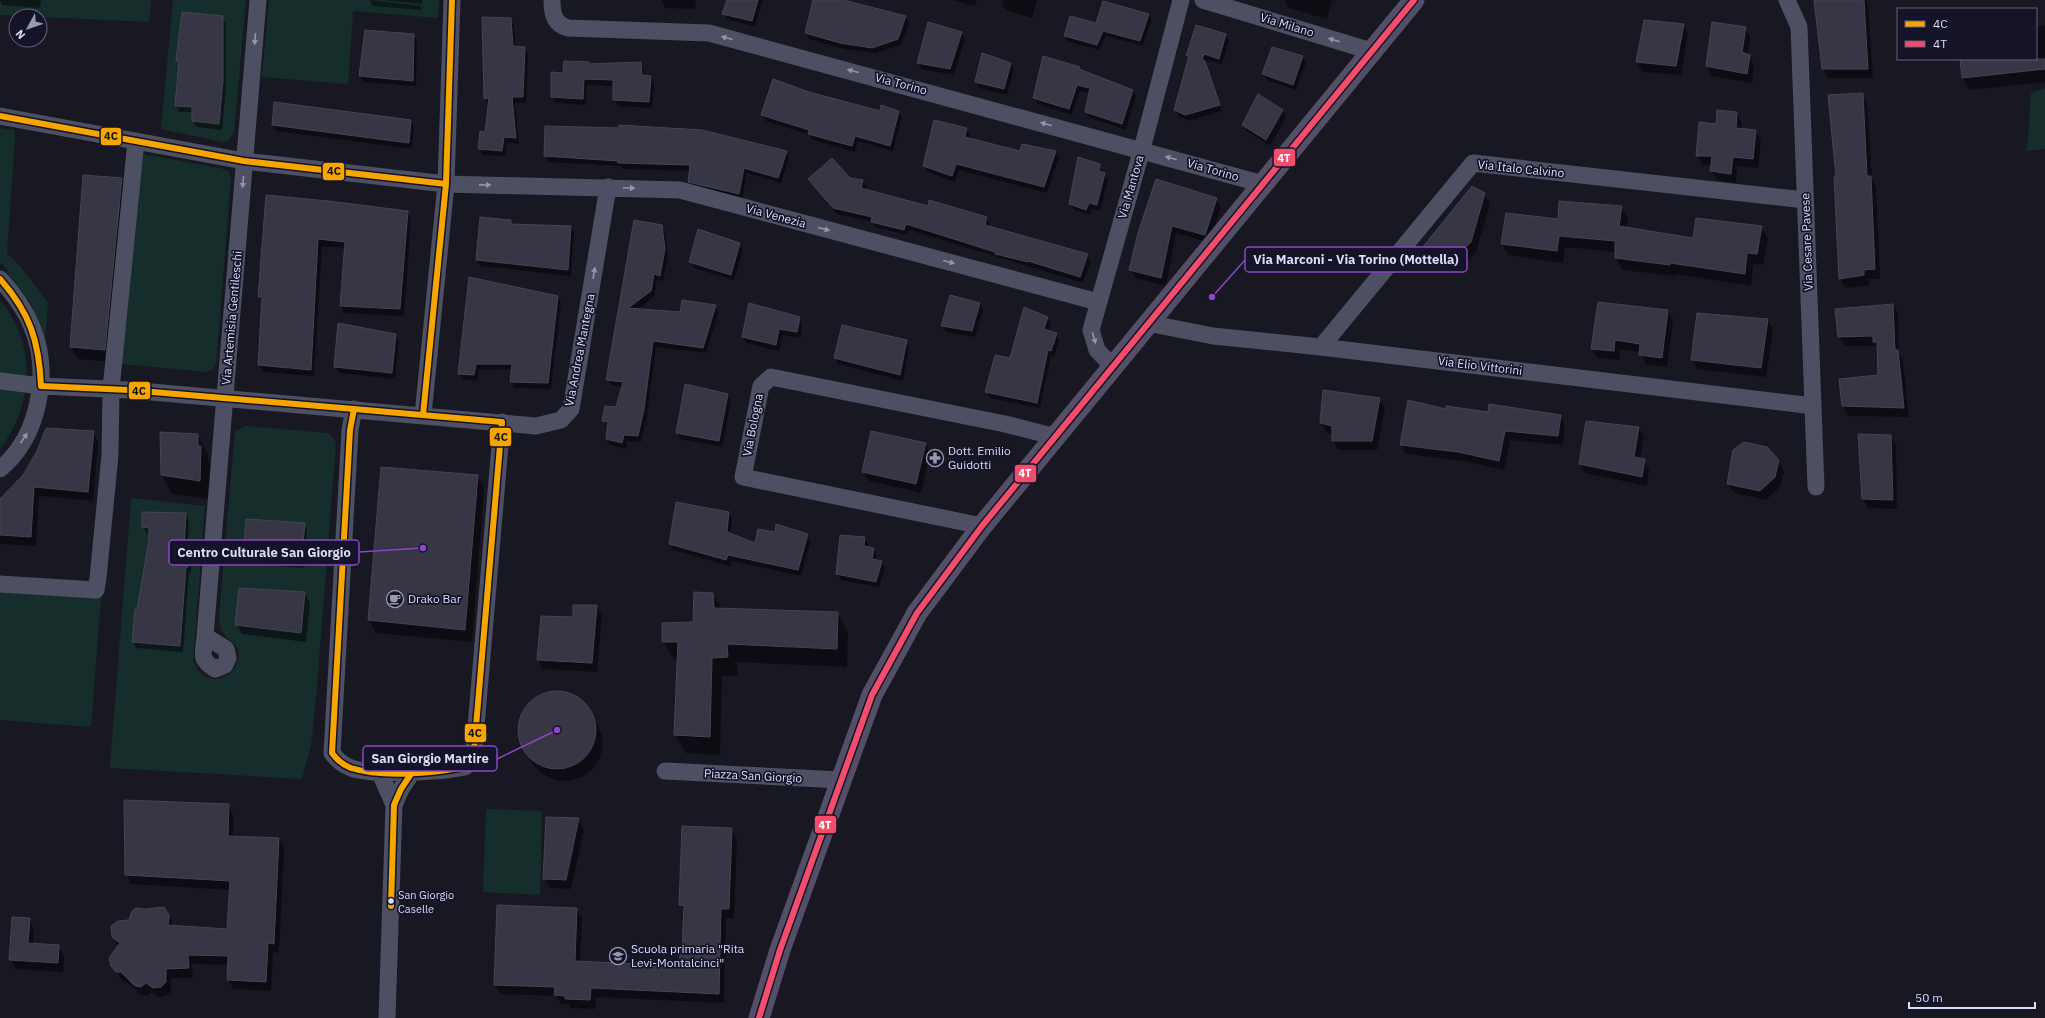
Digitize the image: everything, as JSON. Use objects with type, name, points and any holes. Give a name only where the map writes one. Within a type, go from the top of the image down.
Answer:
[{"type":"main road","points":[[758,1018],[780,950],[840,780],[872,695],[917,613],[982,526],[1414,0]]},
{"type":"street","name":"Via Artemisia Gentileschi","points":[[205,636],[258,0]]},
{"type":"street","points":[[423,415],[446,184],[452,0]]},
{"type":"street","name":"Via Torino","points":[[552,0],[553,16],[557,22],[568,28],[709,33],[1263,184]]},
{"type":"street","name":"Via Mantova","points":[[1113,367],[1097,350],[1091,330],[1142,150],[1180,0]]},
{"type":"street","name":"Via Milano","points":[[1203,0],[1371,51]]},
{"type":"street","name":"Via Cesare Pavese","points":[[1787,0],[1798,27],[1816,488]]},
{"type":"street","name":"Via Venezia","points":[[0,116],[244,161],[446,184],[680,190],[1098,302]]},
{"type":"street","points":[[0,584],[96,590],[110,455],[111,389],[136,141]]},
{"type":"street","name":"Via Italo Calvino","points":[[1321,347],[1473,163],[1805,200]]},
{"type":"street","name":"Via Andrea Mantegna","points":[[0,381],[40,386],[111,389],[225,400],[354,409],[536,426],[551,424],[561,420],[571,408],[608,187]]},
{"type":"street","points":[[0,279],[20,302],[33,328],[40,357],[40,386],[30,430],[0,469]]},
{"type":"street","name":"Via Elio Vittorini","points":[[1148,323],[1213,336],[1321,347],[1813,406]]},
{"type":"street","name":"Via Bologna","points":[[982,526],[743,477],[761,386],[771,377],[1005,424],[1056,436]]},
{"type":"street","points":[[354,409],[350,430],[332,753],[337,760],[352,768],[380,771],[446,771],[465,767],[474,750],[502,422]]},
{"type":"street","points":[[380,771],[394,805]]},
{"type":"street","points":[[387,1018],[394,805],[401,789],[413,771]]},
{"type":"street","name":"Piazza San Giorgio","points":[[665,771],[840,780]]},
{"type":"green space","points":[[0,0],[151,0],[149,22],[48,17],[48,8],[8,8],[8,15],[0,15]]},
{"type":"green space","points":[[173,0],[246,0],[234,133],[229,140],[223,142],[161,129]]},
{"type":"green space","points":[[269,0],[439,0],[438,18],[353,11],[348,84],[262,77]]},
{"type":"green space","points":[[2045,88],[2045,149],[2027,151],[2031,93]]},
{"type":"green space","points":[[0,128],[14,130],[15,139],[7,253],[20,266],[48,304],[45,339],[31,303],[9,277],[7,269],[0,262]]},
{"type":"green space","points":[[137,153],[224,169],[229,172],[231,178],[216,364],[213,369],[207,372],[121,364]]},
{"type":"green space","points":[[0,300],[12,317],[20,336],[25,355],[27,374],[25,394],[20,413],[0,449]]},
{"type":"green space","points":[[246,426],[328,433],[336,442],[317,687],[311,745],[302,779],[110,768],[131,498],[205,506],[193,661],[205,676],[212,679],[223,678],[236,666],[239,656],[238,649],[226,637],[220,626],[219,616],[235,431]]},
{"type":"green space","points":[[0,589],[101,596],[91,727],[0,720]]},
{"type":"green space","points":[[486,809],[542,811],[540,895],[483,892]]},
{"type":"building","points":[[727,0],[758,0],[752,21],[722,14]]},
{"type":"building","points":[[813,0],[843,0],[906,16],[898,39],[872,48],[840,43],[805,33]]},
{"type":"building","points":[[1814,0],[1864,0],[1868,69],[1822,69]]},
{"type":"building","points":[[1103,1],[1149,14],[1140,41],[1103,31],[1097,45],[1064,36],[1070,16],[1096,23]]},
{"type":"building","points":[[182,12],[223,16],[223,80],[219,124],[192,121],[192,107],[175,106],[179,61],[176,61]]},
{"type":"building","points":[[482,17],[511,18],[513,46],[525,47],[523,97],[512,97],[516,138],[504,137],[502,151],[478,149],[480,131],[485,132],[489,98],[484,99]]},
{"type":"building","points":[[1644,20],[1684,24],[1676,66],[1636,62]]},
{"type":"building","points":[[928,22],[962,32],[950,69],[917,63]]},
{"type":"building","points":[[1712,22],[1746,27],[1742,52],[1750,55],[1747,74],[1706,66]]},
{"type":"building","points":[[1196,25],[1226,34],[1219,59],[1204,54],[1202,59],[1205,61],[1220,105],[1185,115],[1174,110],[1189,56],[1186,56]]},
{"type":"building","points":[[365,30],[414,34],[413,81],[359,76]]},
{"type":"building","points":[[1272,47],[1303,56],[1293,85],[1262,74]]},
{"type":"building","points":[[982,53],[1011,63],[1004,89],[975,82]]},
{"type":"building","points":[[1043,56],[1080,67],[1079,69],[1133,90],[1122,124],[1085,112],[1090,88],[1077,85],[1069,109],[1033,98]]},
{"type":"building","points":[[2045,59],[2045,69],[1962,78],[1960,60]]},
{"type":"building","points":[[564,61],[589,62],[589,64],[641,62],[642,75],[651,76],[649,102],[613,100],[613,80],[584,79],[583,99],[551,97],[551,72],[563,73]]},
{"type":"building","points":[[773,79],[809,92],[880,111],[881,105],[899,111],[890,146],[855,136],[852,146],[808,134],[809,130],[761,115]]},
{"type":"building","points":[[1863,93],[1867,176],[1871,176],[1875,269],[1864,270],[1864,275],[1839,279],[1834,177],[1836,177],[1828,95]]},
{"type":"building","points":[[1258,94],[1283,110],[1266,140],[1242,125]]},
{"type":"building","points":[[274,102],[411,120],[409,143],[272,125]]},
{"type":"building","points":[[1717,110],[1737,112],[1736,128],[1756,130],[1753,159],[1733,157],[1731,174],[1710,171],[1712,156],[1696,156],[1699,122],[1716,124]]},
{"type":"building","points":[[934,120],[967,128],[965,137],[1020,151],[1022,144],[1056,151],[1044,187],[956,164],[952,176],[923,166]]},
{"type":"building","points":[[619,125],[702,130],[787,151],[778,178],[744,168],[739,194],[688,182],[690,165],[618,163],[618,161],[544,156],[545,126],[619,128]]},
{"type":"building","points":[[1078,157],[1100,164],[1099,171],[1105,173],[1097,205],[1089,203],[1086,210],[1069,204]]},
{"type":"building","points":[[832,158],[850,178],[863,180],[861,188],[928,206],[929,200],[987,217],[985,225],[1088,254],[1080,277],[1028,261],[995,254],[995,252],[906,224],[904,230],[871,222],[872,217],[833,208],[808,179]]},
{"type":"building","points":[[83,175],[122,178],[105,350],[70,347]]},
{"type":"building","points":[[1156,179],[1217,198],[1205,235],[1172,226],[1161,278],[1129,270],[1138,233]]},
{"type":"building","points":[[1472,186],[1485,193],[1471,242],[1455,258],[1445,250],[1437,261],[1422,248]]},
{"type":"building","points":[[266,195],[408,211],[400,309],[340,306],[345,242],[318,239],[311,370],[258,365],[262,297],[258,297]]},
{"type":"building","points":[[1559,201],[1622,206],[1619,226],[1693,238],[1696,218],[1762,226],[1757,254],[1747,253],[1745,274],[1670,263],[1670,265],[1615,258],[1615,241],[1559,236],[1557,251],[1501,244],[1506,213],[1558,219]]},
{"type":"building","points":[[480,217],[511,220],[511,224],[571,226],[568,270],[476,260]]},
{"type":"building","points":[[634,220],[662,225],[665,249],[660,276],[654,274],[651,291],[628,308],[680,312],[682,300],[716,305],[703,348],[653,341],[644,409],[638,436],[624,435],[622,443],[606,439],[608,422],[602,421],[605,406],[616,407],[623,382],[606,380]]},
{"type":"building","points":[[698,229],[740,243],[731,275],[689,262]]},
{"type":"building","points":[[469,277],[558,296],[548,383],[510,382],[512,364],[476,364],[474,375],[458,374]]},
{"type":"building","points":[[950,295],[980,303],[972,331],[941,326]]},
{"type":"building","points":[[1598,302],[1668,310],[1662,358],[1639,355],[1640,344],[1615,340],[1614,351],[1591,349]]},
{"type":"building","points":[[749,303],[800,317],[797,332],[779,329],[776,345],[742,337]]},
{"type":"building","points":[[1893,304],[1895,350],[1898,350],[1904,408],[1842,406],[1839,379],[1878,375],[1877,342],[1873,342],[1873,336],[1838,337],[1835,309]]},
{"type":"building","points":[[1024,307],[1048,317],[1044,329],[1057,333],[1051,351],[1048,350],[1037,403],[985,392],[995,355],[1010,358]]},
{"type":"building","points":[[1697,313],[1768,319],[1761,368],[1691,360]]},
{"type":"building","points":[[338,323],[396,334],[392,373],[334,367]]},
{"type":"building","points":[[842,325],[907,340],[900,375],[834,358]]},
{"type":"building","points":[[685,384],[728,394],[719,441],[676,433]]},
{"type":"building","points":[[1323,390],[1380,398],[1372,441],[1332,441],[1332,426],[1320,423]]},
{"type":"building","points":[[1408,400],[1446,409],[1446,406],[1488,412],[1489,404],[1561,415],[1558,436],[1505,431],[1499,461],[1458,452],[1400,445]]},
{"type":"building","points":[[1586,421],[1639,427],[1634,457],[1645,459],[1642,477],[1579,464]]},
{"type":"building","points":[[46,428],[94,431],[88,492],[34,487],[31,537],[0,535],[0,499],[23,475],[37,451]]},
{"type":"building","points":[[871,431],[926,443],[916,484],[862,472]]},
{"type":"building","points":[[160,432],[198,434],[198,446],[201,446],[200,481],[161,475]]},
{"type":"building","points":[[1858,434],[1891,435],[1893,500],[1862,499]]},
{"type":"building","points":[[1744,442],[1767,447],[1779,460],[1775,477],[1760,491],[1727,484],[1733,450]]},
{"type":"building","points":[[381,467],[478,475],[465,630],[368,620]]},
{"type":"building","points":[[676,502],[729,512],[727,532],[755,543],[758,529],[775,532],[776,524],[808,534],[798,570],[728,555],[726,560],[669,544]]},
{"type":"building","points":[[142,512],[186,513],[184,547],[188,547],[188,567],[186,567],[180,646],[132,642],[135,609],[137,609],[149,540],[149,528],[142,527]]},
{"type":"building","points":[[246,519],[305,523],[301,563],[243,558]]},
{"type":"building","points":[[840,535],[865,537],[864,546],[874,548],[872,559],[882,561],[876,582],[836,574]]},
{"type":"building","points":[[239,588],[305,592],[301,633],[235,625]]},
{"type":"building","points":[[694,592],[713,593],[714,608],[838,612],[837,649],[727,644],[728,657],[712,658],[710,737],[674,735],[678,642],[662,642],[662,623],[693,622]]},
{"type":"building","points":[[573,605],[597,605],[592,663],[537,660],[541,616],[573,617]]},
{"type":"building","points":[[557,691],[572,694],[585,702],[593,715],[596,730],[593,745],[585,758],[572,766],[557,769],[542,766],[529,758],[521,745],[518,730],[521,715],[529,702],[542,694]]},
{"type":"building","points":[[124,800],[229,804],[228,836],[279,838],[274,944],[268,943],[266,982],[227,980],[228,956],[188,955],[189,968],[166,969],[166,982],[161,987],[153,988],[146,983],[141,987],[135,986],[121,972],[116,972],[111,966],[109,958],[120,943],[112,937],[111,926],[118,921],[129,920],[132,911],[136,908],[146,909],[164,907],[169,915],[168,925],[227,929],[230,881],[125,875]]},
{"type":"building","points":[[546,817],[579,818],[566,880],[543,879]]},
{"type":"building","points":[[682,826],[732,828],[729,909],[721,909],[719,994],[591,988],[590,1000],[565,999],[565,996],[554,995],[555,987],[494,985],[497,905],[577,908],[575,961],[680,966],[684,906],[679,905]]},
{"type":"building","points":[[12,917],[30,918],[28,943],[59,945],[58,963],[9,960]]},
{"type":"transit line","name":"4C","points":[[423,415],[446,184],[452,0]]},
{"type":"transit line","name":"4T","points":[[759,1018],[780,950],[872,695],[917,613],[982,526],[1414,0]]},
{"type":"transit line","name":"4C","points":[[0,116],[244,161],[446,184]]},
{"type":"transit line","name":"4C","points":[[0,279],[19,304],[31,328],[38,355],[41,386],[129,390],[354,409]]},
{"type":"transit line","name":"4C","points":[[354,409],[502,422],[474,750],[465,767],[423,773],[378,773],[348,767],[340,762],[332,753],[350,430],[354,409]]},
{"type":"transit line","name":"4C","points":[[391,906],[394,805],[401,789],[413,771]]},
{"type":"place","name":"Via Marconi - Via Torino (Mottella)","points":[[1212,297]]},
{"type":"place","name":"Dott. Emilio Guidotti","points":[[935,458]]},
{"type":"place","name":"Centro Culturale San Giorgio","points":[[423,548]]},
{"type":"place","name":"Drako Bar","points":[[395,599]]},
{"type":"place","name":"San Giorgio Martire","points":[[557,730]]},
{"type":"place","name":"San Giorgio Caselle","points":[[391,901]]},
{"type":"place","name":"Scuola primaria \"Rita Levi-Montalcinci\"","points":[[618,956]]}]
